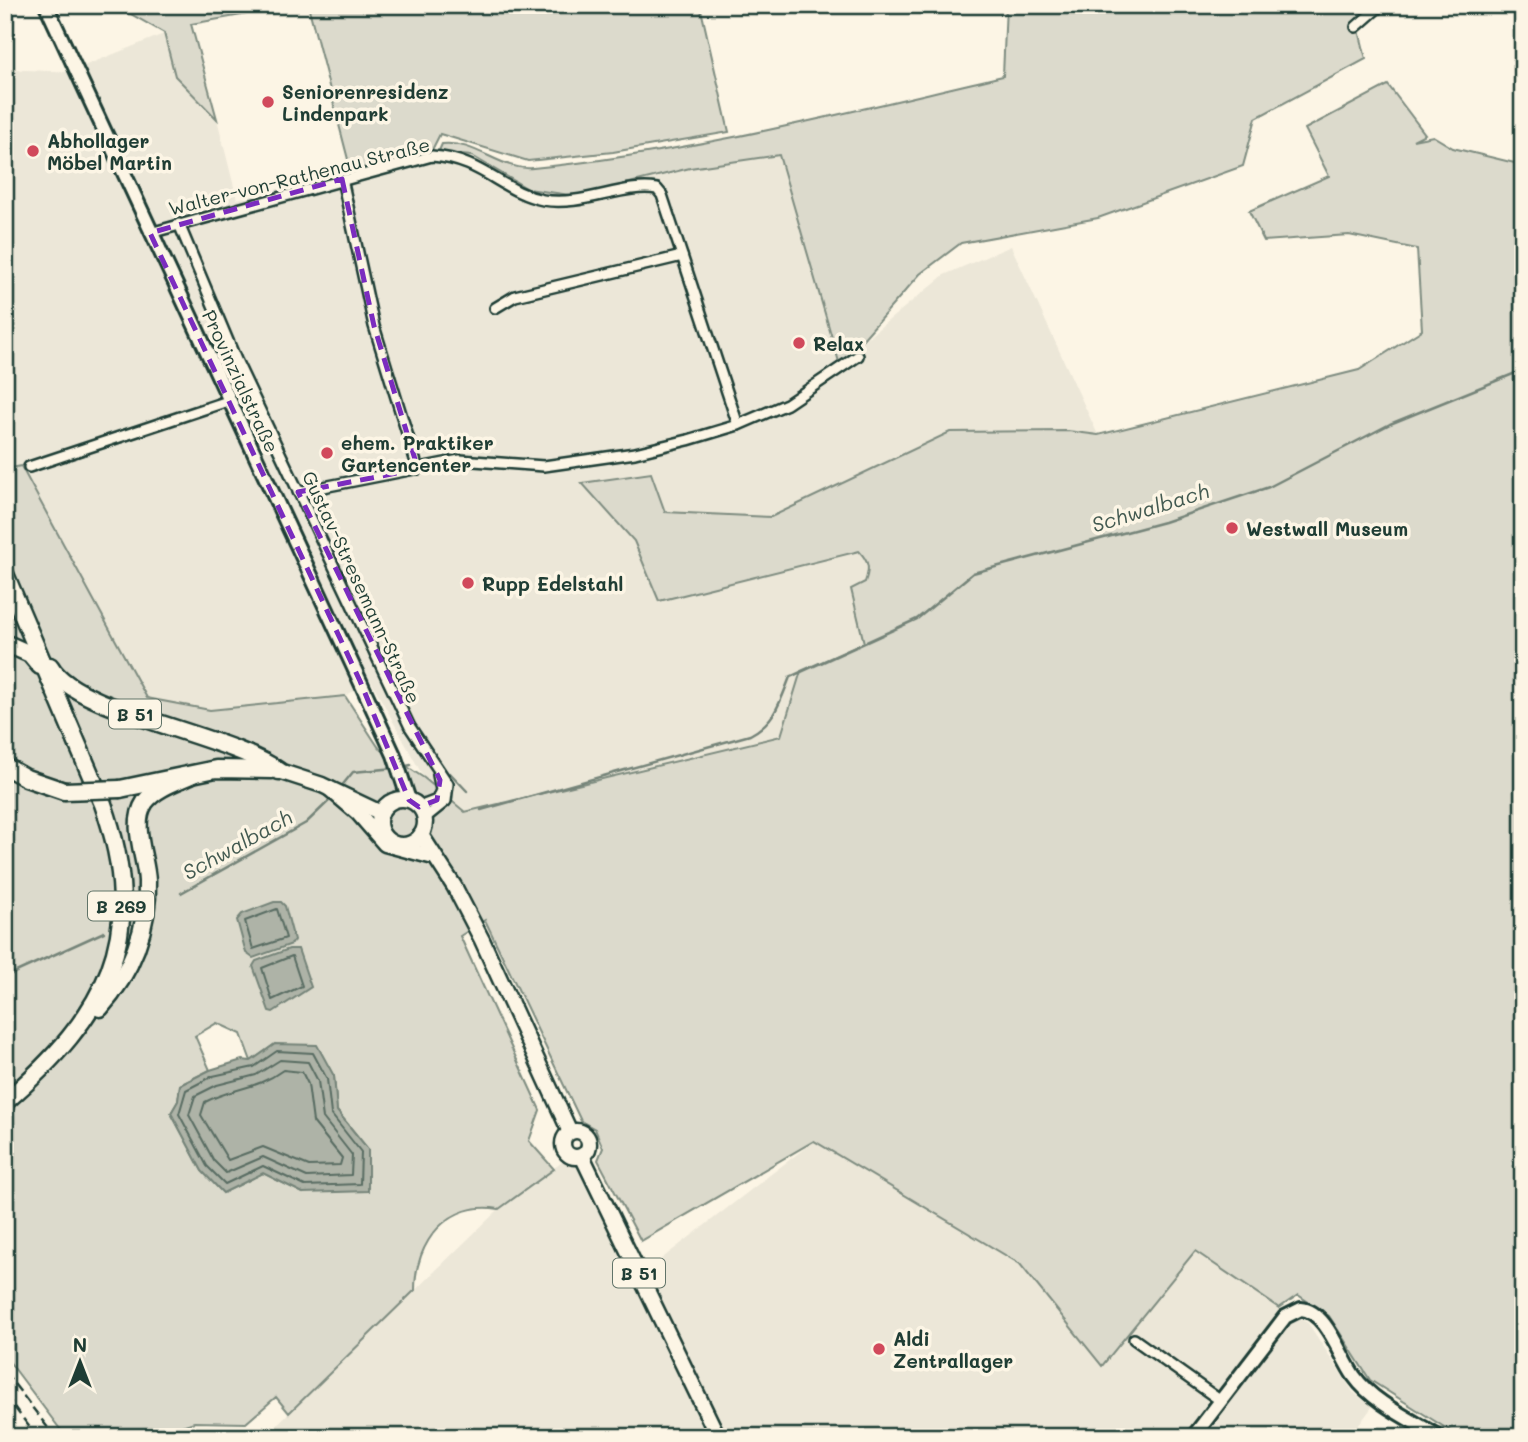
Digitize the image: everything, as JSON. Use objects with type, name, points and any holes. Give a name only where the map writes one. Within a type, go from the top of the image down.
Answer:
[{"type":"highway","name":"B 51","points":[[5,574],[54,690]]},
{"type":"highway","name":"B 51","points":[[24,618],[54,673],[69,687],[85,696],[249,754],[279,771]]},
{"type":"highway","points":[[5,643],[23,650],[38,662],[54,690]]},
{"type":"highway","name":"B 269","points":[[54,690],[103,804],[120,872],[121,914],[116,947],[100,994],[79,1028]]},
{"type":"highway","name":"B 51","points":[[5,766],[26,778],[64,791],[120,789],[238,767],[279,771]]},
{"type":"highway","name":"B 269","points":[[5,1102],[50,1062],[106,1001],[120,981],[142,931],[147,881],[139,827],[145,803],[164,787],[191,775]]},
{"type":"main road","name":"Provinzialstraße","points":[[46,5],[394,755],[413,806]]},
{"type":"main road","name":"B 51","points":[[279,771],[326,787],[381,813]]},
{"type":"main road","name":"B 51","points":[[345,798],[385,844],[432,858],[454,886],[482,940],[570,1132],[563,1140],[565,1150],[574,1157],[582,1156],[718,1437]]},
{"type":"main road","points":[[416,839],[396,843],[389,840],[380,828],[381,813],[391,802],[413,806],[416,839],[432,858]]},
{"type":"main road","points":[[1193,1437],[1285,1317],[1294,1310],[1305,1309],[1320,1320],[1355,1378],[1384,1402],[1439,1437]]},
{"type":"street","points":[[1356,27],[1381,5]]},
{"type":"street","name":"Walter-von-Rathenau Straße","points":[[150,233],[432,156],[469,163],[511,187],[546,200],[574,201],[657,189],[662,195],[737,425]]},
{"type":"street","points":[[342,179],[374,326],[418,468]]},
{"type":"street","name":"Gustav-Stresemann-Straße","points":[[178,224],[298,492],[410,727],[436,770],[448,784],[448,796],[441,808],[413,806]]},
{"type":"street","points":[[495,308],[515,296],[682,256]]},
{"type":"street","points":[[298,492],[460,460],[556,465],[635,453],[737,425],[787,404],[858,356]]},
{"type":"street","points":[[29,467],[228,401]]},
{"type":"street","points":[[1134,1339],[1221,1401]]},
{"type":"highlighted area","points":[[342,179],[374,326],[418,469],[298,492],[440,780],[437,800],[419,807],[409,800],[360,681],[150,233]]},
{"type":"shaded area","points":[[115,5],[298,5],[191,24],[217,119],[175,76],[164,33]]},
{"type":"shaded area","points":[[308,5],[700,5],[729,132],[613,152],[528,161],[440,134],[431,152],[351,171]]},
{"type":"shaded area","points":[[1006,5],[1376,5],[1357,22],[1366,59],[1256,118],[1243,166],[1098,218],[961,243],[920,274],[848,356],[839,362],[779,155],[690,168],[577,196],[528,189],[472,156],[438,153],[442,144],[466,146],[521,168],[592,161],[769,130],[1003,76]]},
{"type":"shaded area","points":[[164,34],[175,76],[217,119],[237,199],[431,152],[472,156],[528,189],[577,196],[690,168],[779,155],[839,361],[944,275],[1011,246],[1098,435],[1068,431],[950,432],[771,517],[665,512],[583,484],[634,541],[659,601],[859,551],[867,559],[869,570],[865,582],[851,590],[864,643],[801,671],[781,736],[464,812],[424,778],[371,681],[345,696],[210,710],[147,698],[21,466],[5,469],[5,69],[69,72]]},
{"type":"shaded area","points":[[1388,85],[1425,134],[1413,140],[1433,136],[1453,148],[1523,165],[1523,1437],[1460,1437],[1370,1380],[1329,1316],[1298,1295],[1279,1308],[1195,1251],[1102,1366],[1020,1264],[814,1141],[641,1241],[598,1160],[603,1148],[595,1129],[581,1121],[485,920],[460,936],[540,1110],[529,1141],[554,1169],[499,1209],[464,1211],[438,1228],[421,1256],[415,1290],[289,1413],[276,1397],[246,1423],[194,1422],[148,1437],[66,1437],[5,1356],[5,469],[21,466],[147,698],[210,710],[345,696],[379,748],[424,778],[465,812],[781,736],[801,671],[864,643],[851,589],[865,582],[868,573],[867,562],[859,551],[659,601],[634,541],[582,483],[651,473],[665,512],[771,517],[950,432],[1068,431],[1098,435],[1359,370],[1422,330],[1417,249],[1349,235],[1264,241],[1249,211],[1329,176],[1305,129]],"holes":[[[217,1023],[241,1034],[251,1061],[275,1044],[334,1076],[337,1111],[368,1149],[303,1193],[263,1173],[223,1193],[202,1171],[171,1113],[178,1101],[180,1085],[210,1070],[195,1036]]]},
{"type":"shaded area","points":[[814,1141],[1020,1264],[1102,1366],[1195,1251],[1279,1308],[1308,1323],[1353,1392],[1372,1407],[1350,1437],[264,1437],[499,1209],[565,1160],[581,1166],[634,1280]]},
{"type":"water","points":[[281,902],[285,906],[294,940],[292,944],[253,958],[246,953],[237,920],[242,914]]},
{"type":"water","points":[[289,949],[298,949],[311,987],[273,1012],[269,1011],[253,966],[256,961]]},
{"type":"water","points":[[275,1044],[317,1045],[334,1076],[337,1111],[368,1149],[368,1191],[303,1193],[263,1173],[223,1193],[202,1171],[171,1113],[178,1101],[180,1085],[210,1070],[242,1060],[251,1061]]},
{"type":"waterway","name":"Schwalbach","points":[[481,810],[750,735],[771,718],[790,677],[917,619],[973,573],[1164,522],[1269,487],[1390,424],[1523,370]]},
{"type":"waterway","name":"Schwalbach","points":[[402,767],[411,765]]},
{"type":"waterway","name":"Schwalbach","points":[[340,788],[353,772],[395,768]]},
{"type":"waterway","points":[[450,773],[467,791]]},
{"type":"waterway","name":"Schwalbach","points":[[181,893],[306,823],[331,799]]},
{"type":"waterway","name":"Schwalbach","points":[[5,977],[104,932]]},
{"type":"railway","points":[[5,1372],[55,1437]]},
{"type":"railway","points":[[5,1395],[37,1437]]},
{"type":"place","name":"Seniorenresidenz Lindenpark","points":[[268,102]]},
{"type":"place","name":"Abhollager Möbel Martin","points":[[33,151]]},
{"type":"place","name":"Relax","points":[[799,343]]},
{"type":"place","name":"ehem. Praktiker Gartencenter","points":[[327,453]]},
{"type":"place","name":"Westwall Museum","points":[[1232,528]]},
{"type":"place","name":"Rupp Edelstahl","points":[[468,583]]},
{"type":"place","name":"Aldi Zentrallager","points":[[879,1349]]}]
